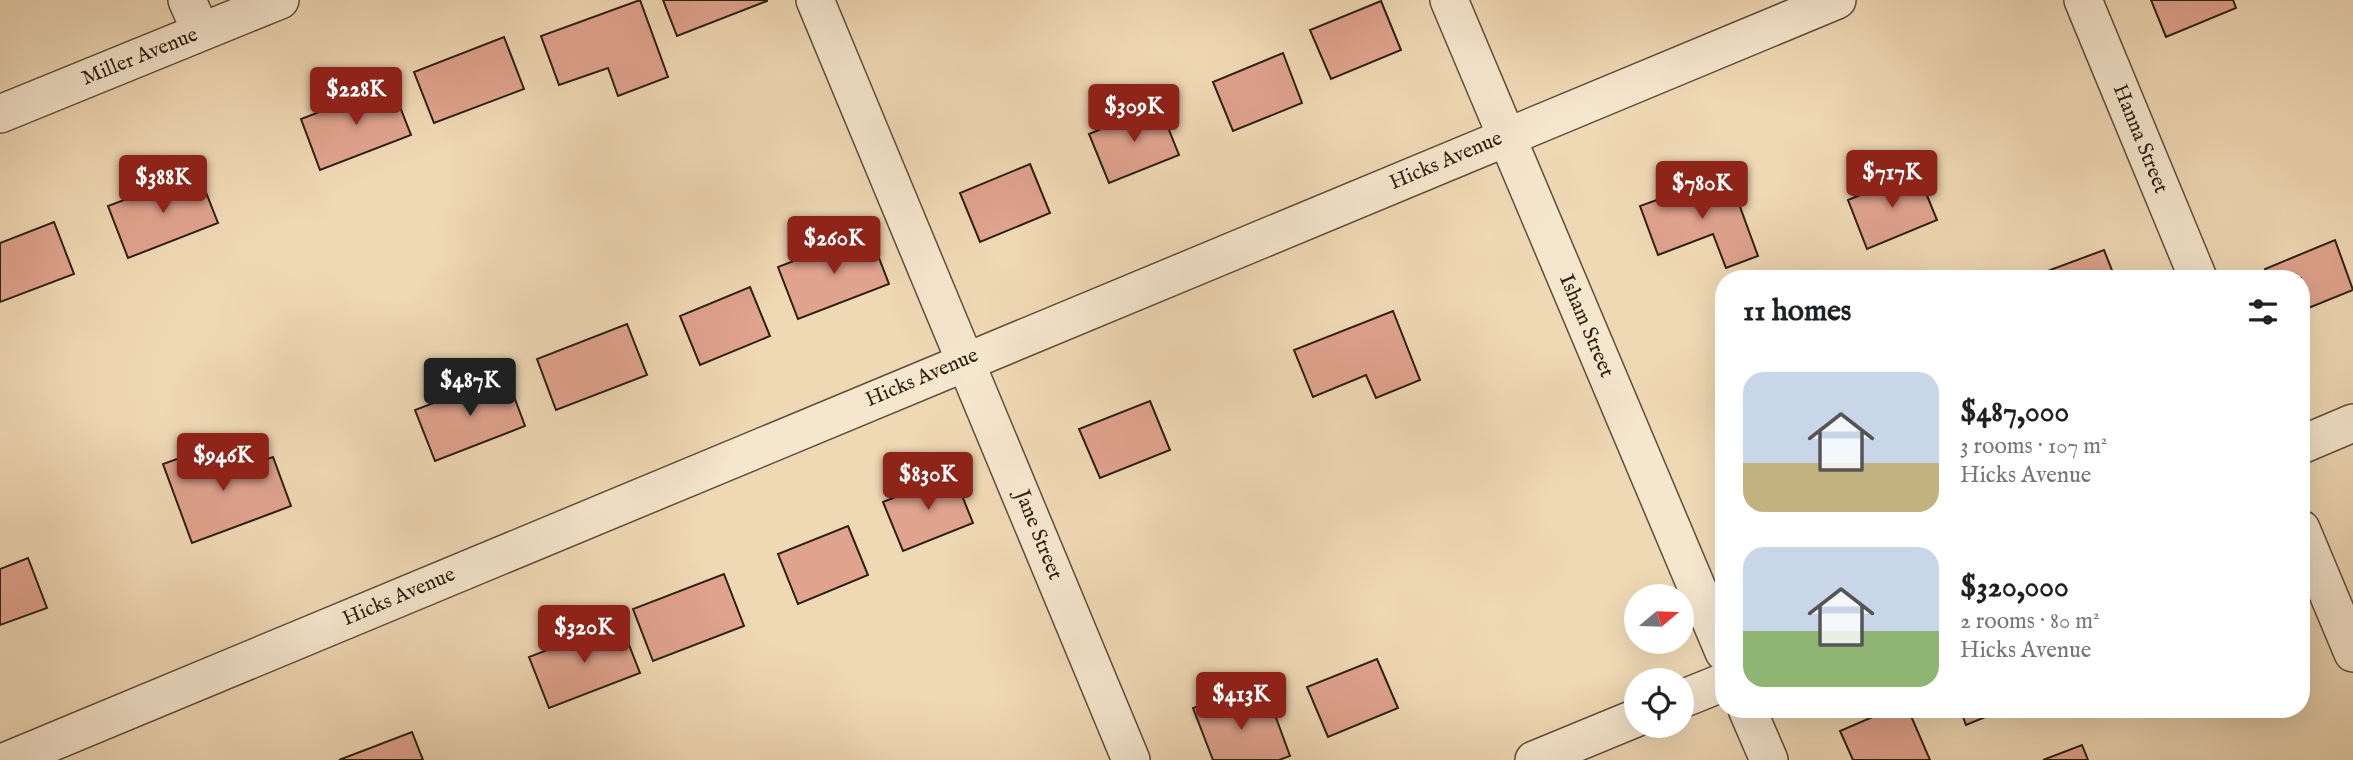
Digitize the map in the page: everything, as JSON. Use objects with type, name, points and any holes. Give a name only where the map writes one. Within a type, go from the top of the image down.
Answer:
[{"type":"street","name":"Miller Avenue","points":[[0,114],[194,16],[280,0]]},
{"type":"street","name":"Jane Street","points":[[815,0],[1131,760]]},
{"type":"street","name":"Isham Street","points":[[1449,0],[1715,631]]},
{"type":"street","name":"Hicks Avenue","points":[[9,760],[1837,0]]},
{"type":"street","name":"Hanna Street","points":[[2083,0],[2194,270]]},
{"type":"street","points":[[2310,441],[2353,424]]},
{"type":"street","points":[[2310,550],[2353,653]]},
{"type":"street","points":[[1694,694],[1715,686]]},
{"type":"street","points":[[1751,718],[1769,760]]},
{"type":"street","points":[[1534,760],[1624,723]]},
{"type":"building","points":[[640,0],[668,77],[618,96],[608,68],[559,85],[541,36]]},
{"type":"building","points":[[663,0],[767,0],[767,1],[677,36]]},
{"type":"building","points":[[2151,0],[2233,0],[2236,8],[2166,37]]},
{"type":"building","points":[[1381,1],[1401,50],[1331,79],[1310,30]]},
{"type":"building","points":[[504,37],[524,89],[434,123],[414,72]]},
{"type":"building","points":[[1283,53],[1302,103],[1233,131],[1213,82]]},
{"type":"building","points":[[391,84],[411,135],[320,170],[301,119]]},
{"type":"building","points":[[1159,105],[1179,155],[1109,183],[1089,134]]},
{"type":"building","points":[[1030,164],[1050,213],[980,242],[960,193]]},
{"type":"building","points":[[1917,171],[1937,220],[1867,249],[1848,200]]},
{"type":"building","points":[[198,172],[218,223],[128,258],[108,206]]},
{"type":"building","points":[[1728,174],[1758,256],[1726,268],[1713,234],[1658,255],[1640,206]]},
{"type":"building","points":[[54,222],[74,274],[0,302],[0,243]]},
{"type":"building","points":[[869,232],[889,284],[798,319],[778,267]]},
{"type":"building","points":[[2335,240],[2353,290],[2310,307],[2310,270],[2265,269]]},
{"type":"building","points":[[2104,250],[2112,270],[2050,270]]},
{"type":"building","points":[[750,287],[770,336],[700,365],[680,316]]},
{"type":"building","points":[[1393,311],[1420,380],[1376,398],[1366,375],[1313,397],[1294,350]]},
{"type":"building","points":[[627,324],[647,375],[556,410],[537,359]]},
{"type":"building","points":[[506,375],[525,426],[435,461],[415,410]]},
{"type":"building","points":[[1150,401],[1170,450],[1100,478],[1079,429]]},
{"type":"building","points":[[213,446],[224,474],[273,457],[291,506],[192,543],[163,464]]},
{"type":"building","points":[[953,473],[973,523],[903,551],[883,502]]},
{"type":"building","points":[[848,526],[868,575],[798,604],[778,554]]},
{"type":"building","points":[[28,558],[47,608],[0,625],[0,569]]},
{"type":"building","points":[[724,574],[744,626],[653,661],[633,609]]},
{"type":"building","points":[[620,622],[640,673],[549,708],[529,657]]},
{"type":"building","points":[[1377,659],[1398,708],[1328,737],[1307,687]]},
{"type":"building","points":[[1228,695],[1236,717],[1271,704],[1290,756],[1279,760],[1213,760],[1193,708]]},
{"type":"building","points":[[1870,718],[1912,718],[1930,760],[1853,760],[1840,731]]},
{"type":"building","points":[[1963,718],[1983,718],[1966,725]]},
{"type":"building","points":[[412,732],[423,760],[339,760]]},
{"type":"building","points":[[2082,745],[2088,760],[2043,760]]}]
